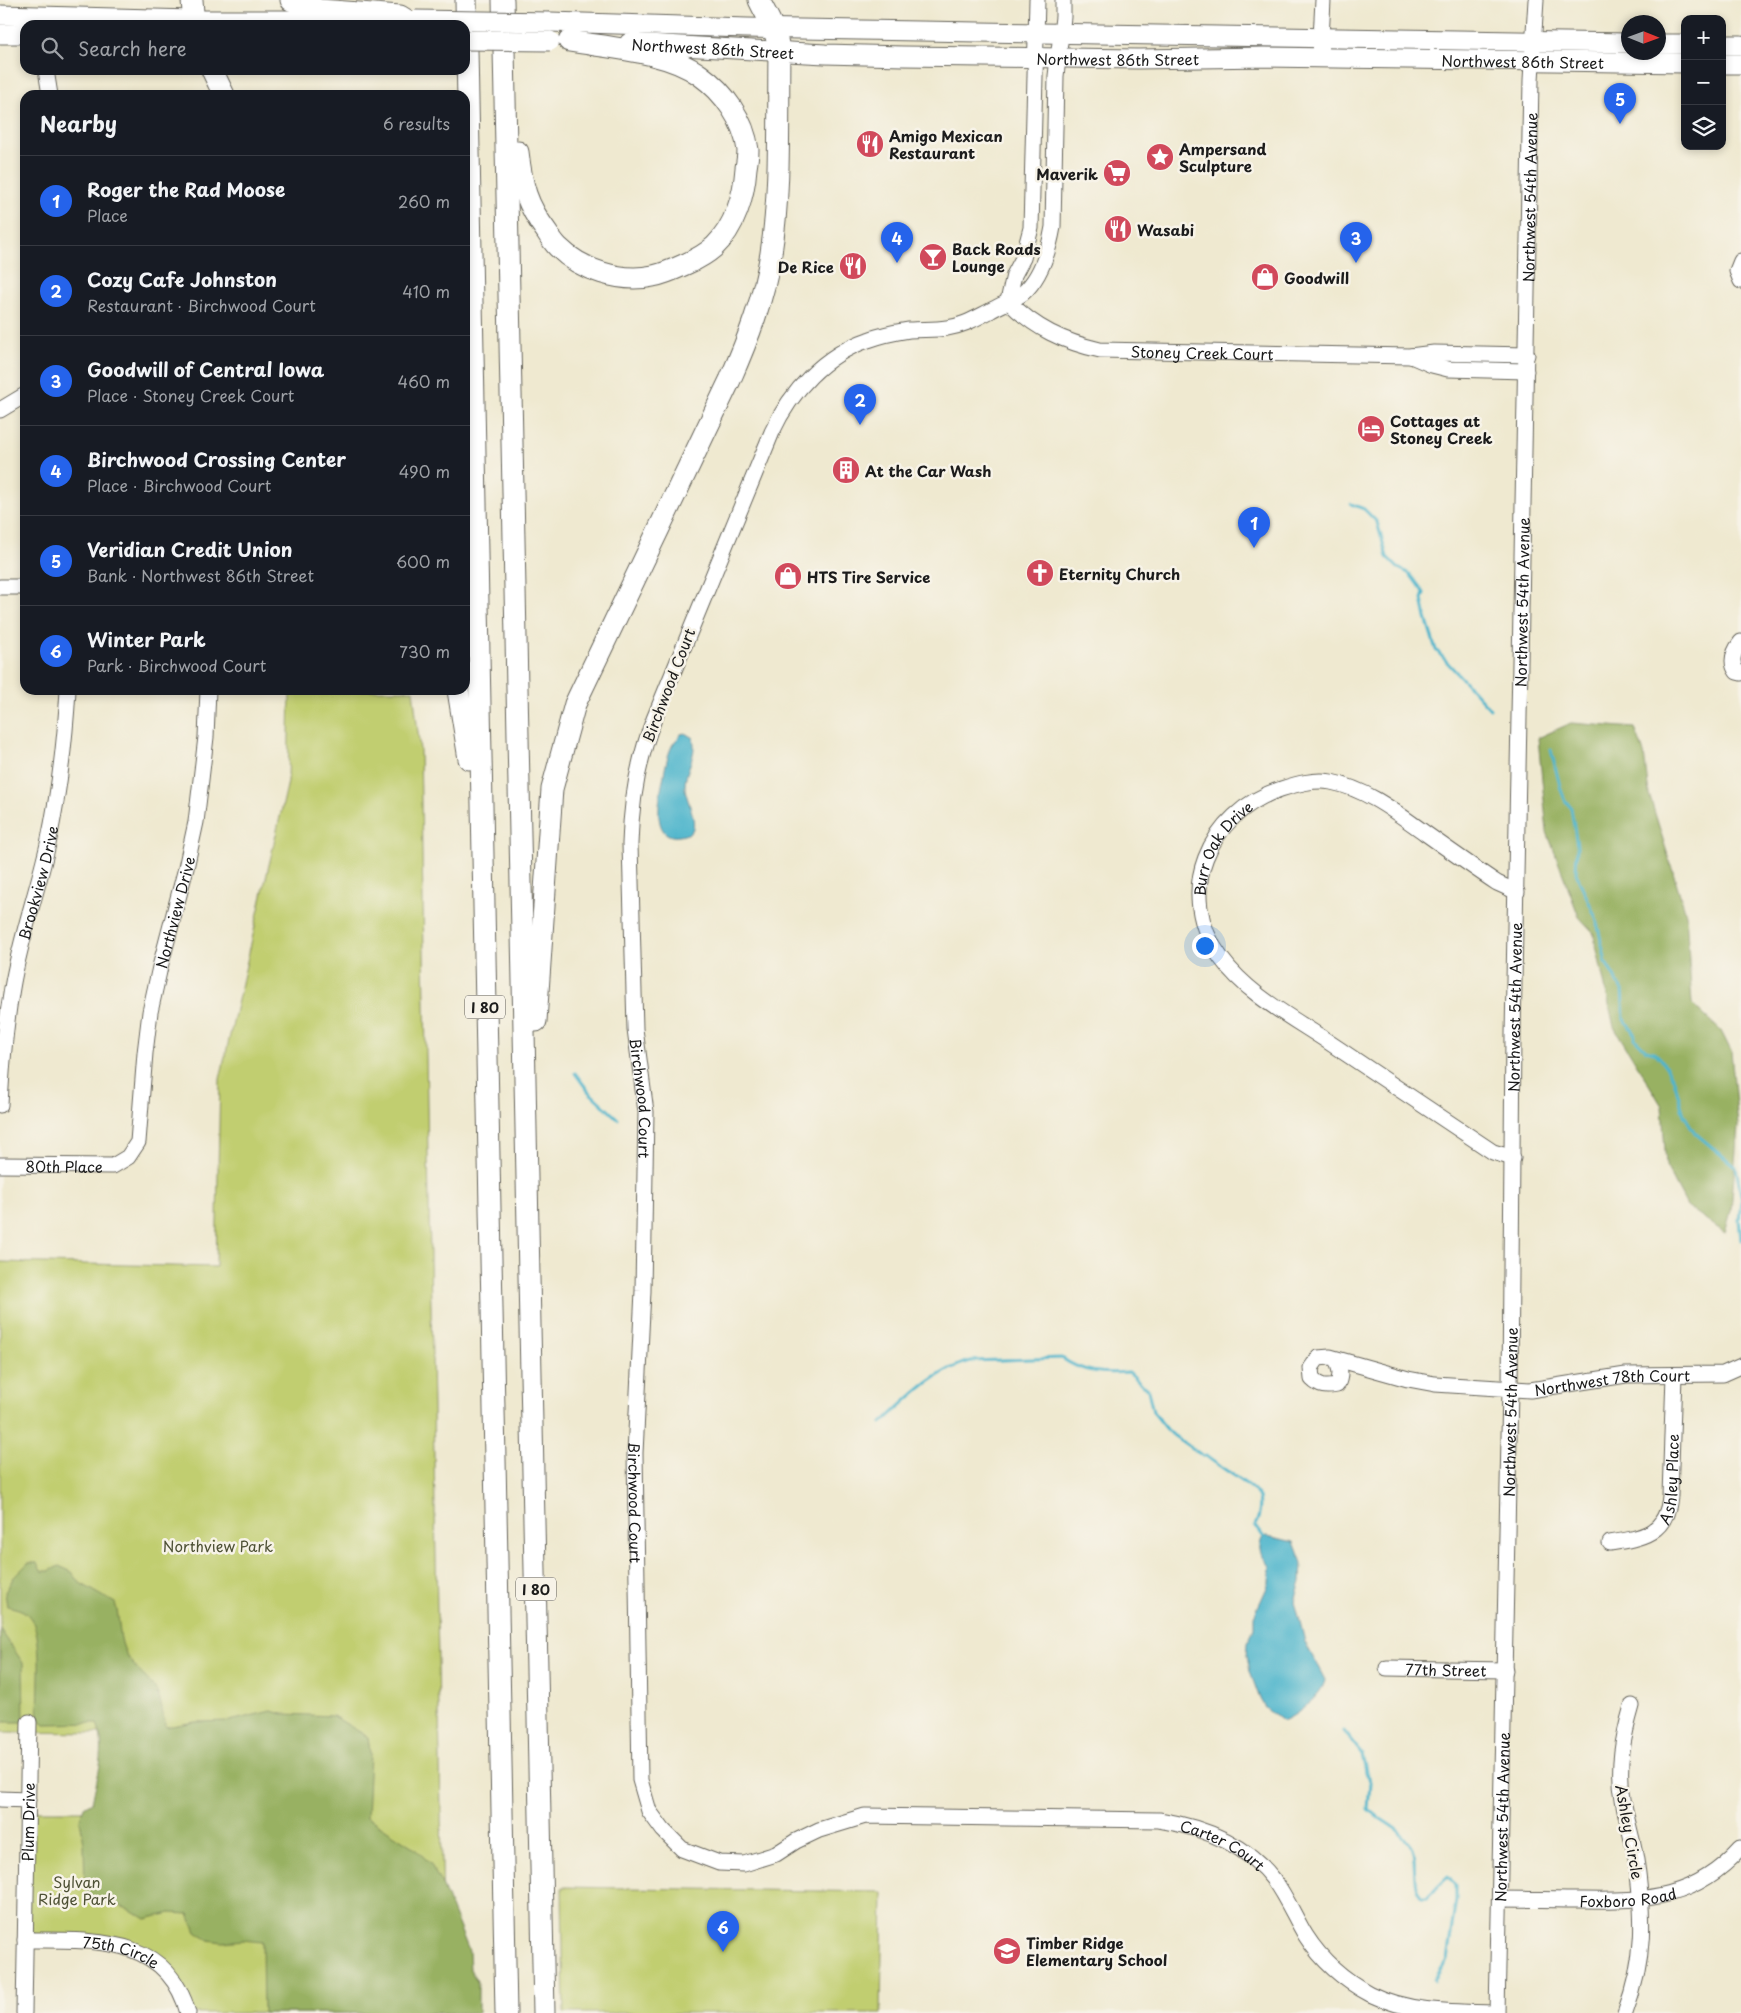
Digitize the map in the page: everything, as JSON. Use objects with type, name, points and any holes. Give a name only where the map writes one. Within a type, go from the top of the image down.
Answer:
[{"type":"highway","points":[[291,0],[319,10],[400,16],[412,20]]},
{"type":"highway","points":[[459,0],[460,20]]},
{"type":"highway","name":"I 80","points":[[466,0],[466,20]]},
{"type":"highway","points":[[527,1166],[552,788],[575,704],[749,338],[762,296],[771,253],[776,208],[779,52],[775,29],[759,0]]},
{"type":"highway","points":[[503,9],[524,190],[532,213],[557,247],[573,259],[590,268],[619,276],[652,276],[677,269],[697,259],[714,247],[724,234],[741,202],[745,186],[748,151],[738,118],[728,100],[700,74],[666,58],[559,41]]},
{"type":"highway","name":"I 80","points":[[503,9],[544,2013]]},
{"type":"highway","points":[[214,75],[222,90]]},
{"type":"highway","name":"I 80","points":[[466,76],[466,90]]},
{"type":"highway","name":"I 80","points":[[470,268],[506,2013]]},
{"type":"highway","points":[[459,695],[482,842]]},
{"type":"main road","name":"Northwest 86th Street","points":[[0,15],[38,20]]},
{"type":"main road","name":"Northwest 86th Street","points":[[70,20],[193,15],[412,20]]},
{"type":"main road","name":"Northwest 86th Street","points":[[470,21],[775,29],[1621,43]]},
{"type":"main road","points":[[0,34],[20,34]]},
{"type":"main road","name":"Northwest 86th Street","points":[[470,40],[559,41],[779,52],[1035,58],[1320,58],[1681,63]]},
{"type":"main road","points":[[1666,44],[1681,44]]},
{"type":"main road","points":[[1726,45],[1741,45]]},
{"type":"main road","points":[[1726,64],[1741,64]]},
{"type":"street","points":[[1008,301],[1014,275],[1023,258],[1031,228],[1037,0]]},
{"type":"street","name":"Birchwood Court","points":[[882,1815],[865,1816],[819,1830],[796,1841],[776,1854],[744,1864],[719,1863],[682,1849],[663,1830],[649,1810],[640,1780],[635,1453],[643,1291],[646,1112],[635,1029],[631,816],[638,770],[648,733],[774,426],[787,403],[814,373],[848,349],[887,334],[962,325],[1023,293],[1043,263],[1051,237],[1053,217],[1056,76],[1064,0]]},
{"type":"street","points":[[1320,58],[1323,0]]},
{"type":"street","name":"Northwest 54th Avenue","points":[[1497,2013],[1510,1390],[1512,1158],[1526,355],[1532,61],[1536,0]]},
{"type":"street","points":[[47,75],[49,90]]},
{"type":"street","points":[[1741,262],[1737,271],[1741,281]]},
{"type":"street","name":"Stoney Creek Court","points":[[1008,301],[1028,320],[1044,331],[1062,340],[1100,350],[1410,356],[1434,353],[1526,355]]},
{"type":"street","name":"Stoney Creek Court","points":[[1410,356],[1432,366],[1448,369],[1526,371]]},
{"type":"street","points":[[0,410],[20,398]]},
{"type":"street","points":[[0,587],[20,587]]},
{"type":"street","points":[[1741,642],[1733,655],[1732,662],[1737,672],[1741,673]]},
{"type":"street","name":"Brookview Drive","points":[[0,1105],[2,1068],[12,988],[20,946],[47,846],[56,803],[62,762],[68,695]]},
{"type":"street","name":"Northview Drive","points":[[139,1133],[143,1070],[150,1012],[196,822],[204,754],[208,695]]},
{"type":"street","name":"Burr Oak Drive","points":[[1512,1158],[1493,1152],[1280,1010],[1245,984],[1220,958],[1209,939],[1200,905],[1199,882],[1202,865],[1210,846],[1220,830],[1244,807],[1268,793],[1294,785],[1311,782],[1329,782],[1346,786],[1389,808],[1497,883],[1517,892]]},
{"type":"street","name":"80th Place","points":[[0,1165],[113,1166],[128,1157],[138,1142],[139,1133]]},
{"type":"street","name":"Northwest 78th Court","points":[[1336,1359],[1408,1379],[1435,1384],[1510,1390],[1538,1390],[1626,1375],[1723,1374],[1741,1366]]},
{"type":"street","name":"Ashley Place","points":[[1610,1543],[1644,1537],[1658,1526],[1667,1513],[1670,1496],[1674,1375]]},
{"type":"street","name":"77th Street","points":[[1387,1668],[1505,1670]]},
{"type":"street","name":"Ashley Circle","points":[[1625,2013],[1640,1967],[1642,1926],[1636,1857],[1622,1799],[1620,1777],[1624,1733],[1632,1706]]},
{"type":"street","name":"Plum Drive","points":[[24,2013],[29,1722]]},
{"type":"street","points":[[0,1799],[28,1800]]},
{"type":"street","name":"Carter Court","points":[[882,1815],[1158,1820],[1194,1827],[1227,1840],[1254,1859],[1273,1879],[1289,1903],[1306,1936],[1332,1969],[1371,1995],[1409,2008],[1429,2011],[1497,2013]]},
{"type":"street","name":"Foxboro Road","points":[[1500,1899],[1625,1901],[1661,1897],[1681,1891],[1717,1871],[1741,1848]]},
{"type":"street","name":"75th Circle","points":[[25,1940],[104,1941],[135,1950],[149,1958],[172,1979],[181,1994],[188,2013]]},
{"type":"green space","name":"Northview Park","points":[[290,695],[414,695],[420,750],[445,2013],[188,2013],[181,1994],[135,1950],[25,1940],[28,1811],[104,1811],[105,1733],[0,1732],[0,1262],[216,1267],[220,1079],[288,782]]},
{"type":"green space","points":[[1571,723],[1635,728],[1644,753],[1649,794],[1686,914],[1692,1004],[1721,1031],[1731,1051],[1738,1126],[1731,1211],[1725,1233],[1687,1206],[1666,1166],[1662,1106],[1614,1027],[1593,932],[1579,917],[1547,832],[1538,738]]},
{"type":"green space","points":[[28,1563],[37,1563],[42,1571],[49,1571],[59,1566],[72,1572],[80,1583],[115,1603],[124,1649],[130,1660],[155,1689],[161,1703],[166,1727],[195,1722],[230,1721],[271,1711],[283,1714],[333,1716],[368,1737],[370,1753],[367,1817],[413,1847],[430,1863],[443,1887],[469,1951],[470,1969],[478,1983],[478,2013],[263,2013],[262,1942],[208,1940],[196,1932],[189,1914],[170,1913],[146,1919],[121,1906],[93,1900],[85,1888],[84,1844],[80,1819],[84,1807],[92,1802],[99,1772],[101,1753],[100,1733],[97,1723],[45,1724],[39,1719],[39,1649],[37,1635],[34,1624],[26,1613],[7,1606],[5,1592],[14,1577]]},
{"type":"green space","points":[[0,1629],[23,1663],[24,1722],[0,1722]]},
{"type":"green space","points":[[562,1887],[883,1892],[881,2013],[564,2013]]},
{"type":"water","points":[[685,733],[693,738],[694,745],[685,788],[694,824],[690,833],[677,836],[668,835],[660,821],[659,800],[670,750],[681,734]]},
{"type":"water","points":[[1267,1536],[1294,1542],[1302,1563],[1301,1582],[1295,1601],[1305,1642],[1325,1680],[1319,1692],[1308,1704],[1288,1719],[1282,1721],[1265,1708],[1260,1699],[1250,1672],[1247,1655],[1248,1643],[1254,1627],[1254,1616],[1269,1583],[1270,1566],[1262,1556],[1260,1549],[1263,1537]]},
{"type":"waterway","points":[[1351,504],[1364,509],[1377,522],[1387,557],[1398,568],[1410,574],[1424,593],[1422,599],[1436,650],[1490,709]]},
{"type":"waterway","points":[[1551,750],[1561,790],[1571,808],[1577,846],[1576,873],[1596,918],[1606,963],[1622,990],[1624,1018],[1635,1035],[1635,1039],[1646,1050],[1654,1052],[1661,1059],[1674,1080],[1684,1115],[1695,1133],[1736,1167],[1741,1196]]},
{"type":"waterway","points":[[575,1073],[589,1092],[618,1119]]},
{"type":"waterway","points":[[1741,1199],[1739,1220],[1741,1240]]},
{"type":"waterway","points":[[882,1423],[912,1395],[934,1378],[958,1365],[971,1361],[1062,1358],[1086,1370],[1111,1373],[1129,1372],[1148,1390],[1153,1412],[1170,1433],[1203,1456],[1206,1456],[1256,1493],[1259,1498],[1260,1508],[1255,1525],[1265,1539]]},
{"type":"waterway","points":[[1344,1731],[1362,1754],[1370,1783],[1368,1809],[1401,1833],[1413,1850],[1416,1885],[1422,1897],[1427,1897],[1448,1877],[1456,1885],[1456,1899],[1447,1960],[1434,1980]]},
{"type":"place","name":"Veridian Credit Union","points":[[1620,124]]},
{"type":"place","name":"Amigo Mexican Restaurant","points":[[870,144]]},
{"type":"place","name":"Ampersand Sculpture","points":[[1160,157]]},
{"type":"place","name":"Maverik","points":[[1117,173]]},
{"type":"place","name":"Wasabi","points":[[1118,229]]},
{"type":"place","name":"Back Roads Lounge","points":[[933,257]]},
{"type":"place","name":"Birchwood Crossing Center","points":[[897,263]]},
{"type":"place","name":"Goodwill of Central Iowa","points":[[1356,263]]},
{"type":"place","name":"De Rice","points":[[853,266]]},
{"type":"place","name":"Goodwill","points":[[1265,277]]},
{"type":"place","name":"Cozy Cafe Johnston","points":[[860,425]]},
{"type":"place","name":"Cottages at Stoney Creek","points":[[1371,429]]},
{"type":"place","name":"At the Car Wash","points":[[846,470]]},
{"type":"place","name":"Roger the Rad Moose","points":[[1254,548]]},
{"type":"place","name":"Eternity Church","points":[[1040,573]]},
{"type":"place","name":"HTS Tire Service","points":[[788,576]]},
{"type":"place","name":"Timber Ridge Elementary School","points":[[1007,1951]]},
{"type":"place","name":"Winter Park","points":[[723,1952]]},
{"type":"park label","name":"Sylvan Ridge Park","points":[[77,1890]]}]
